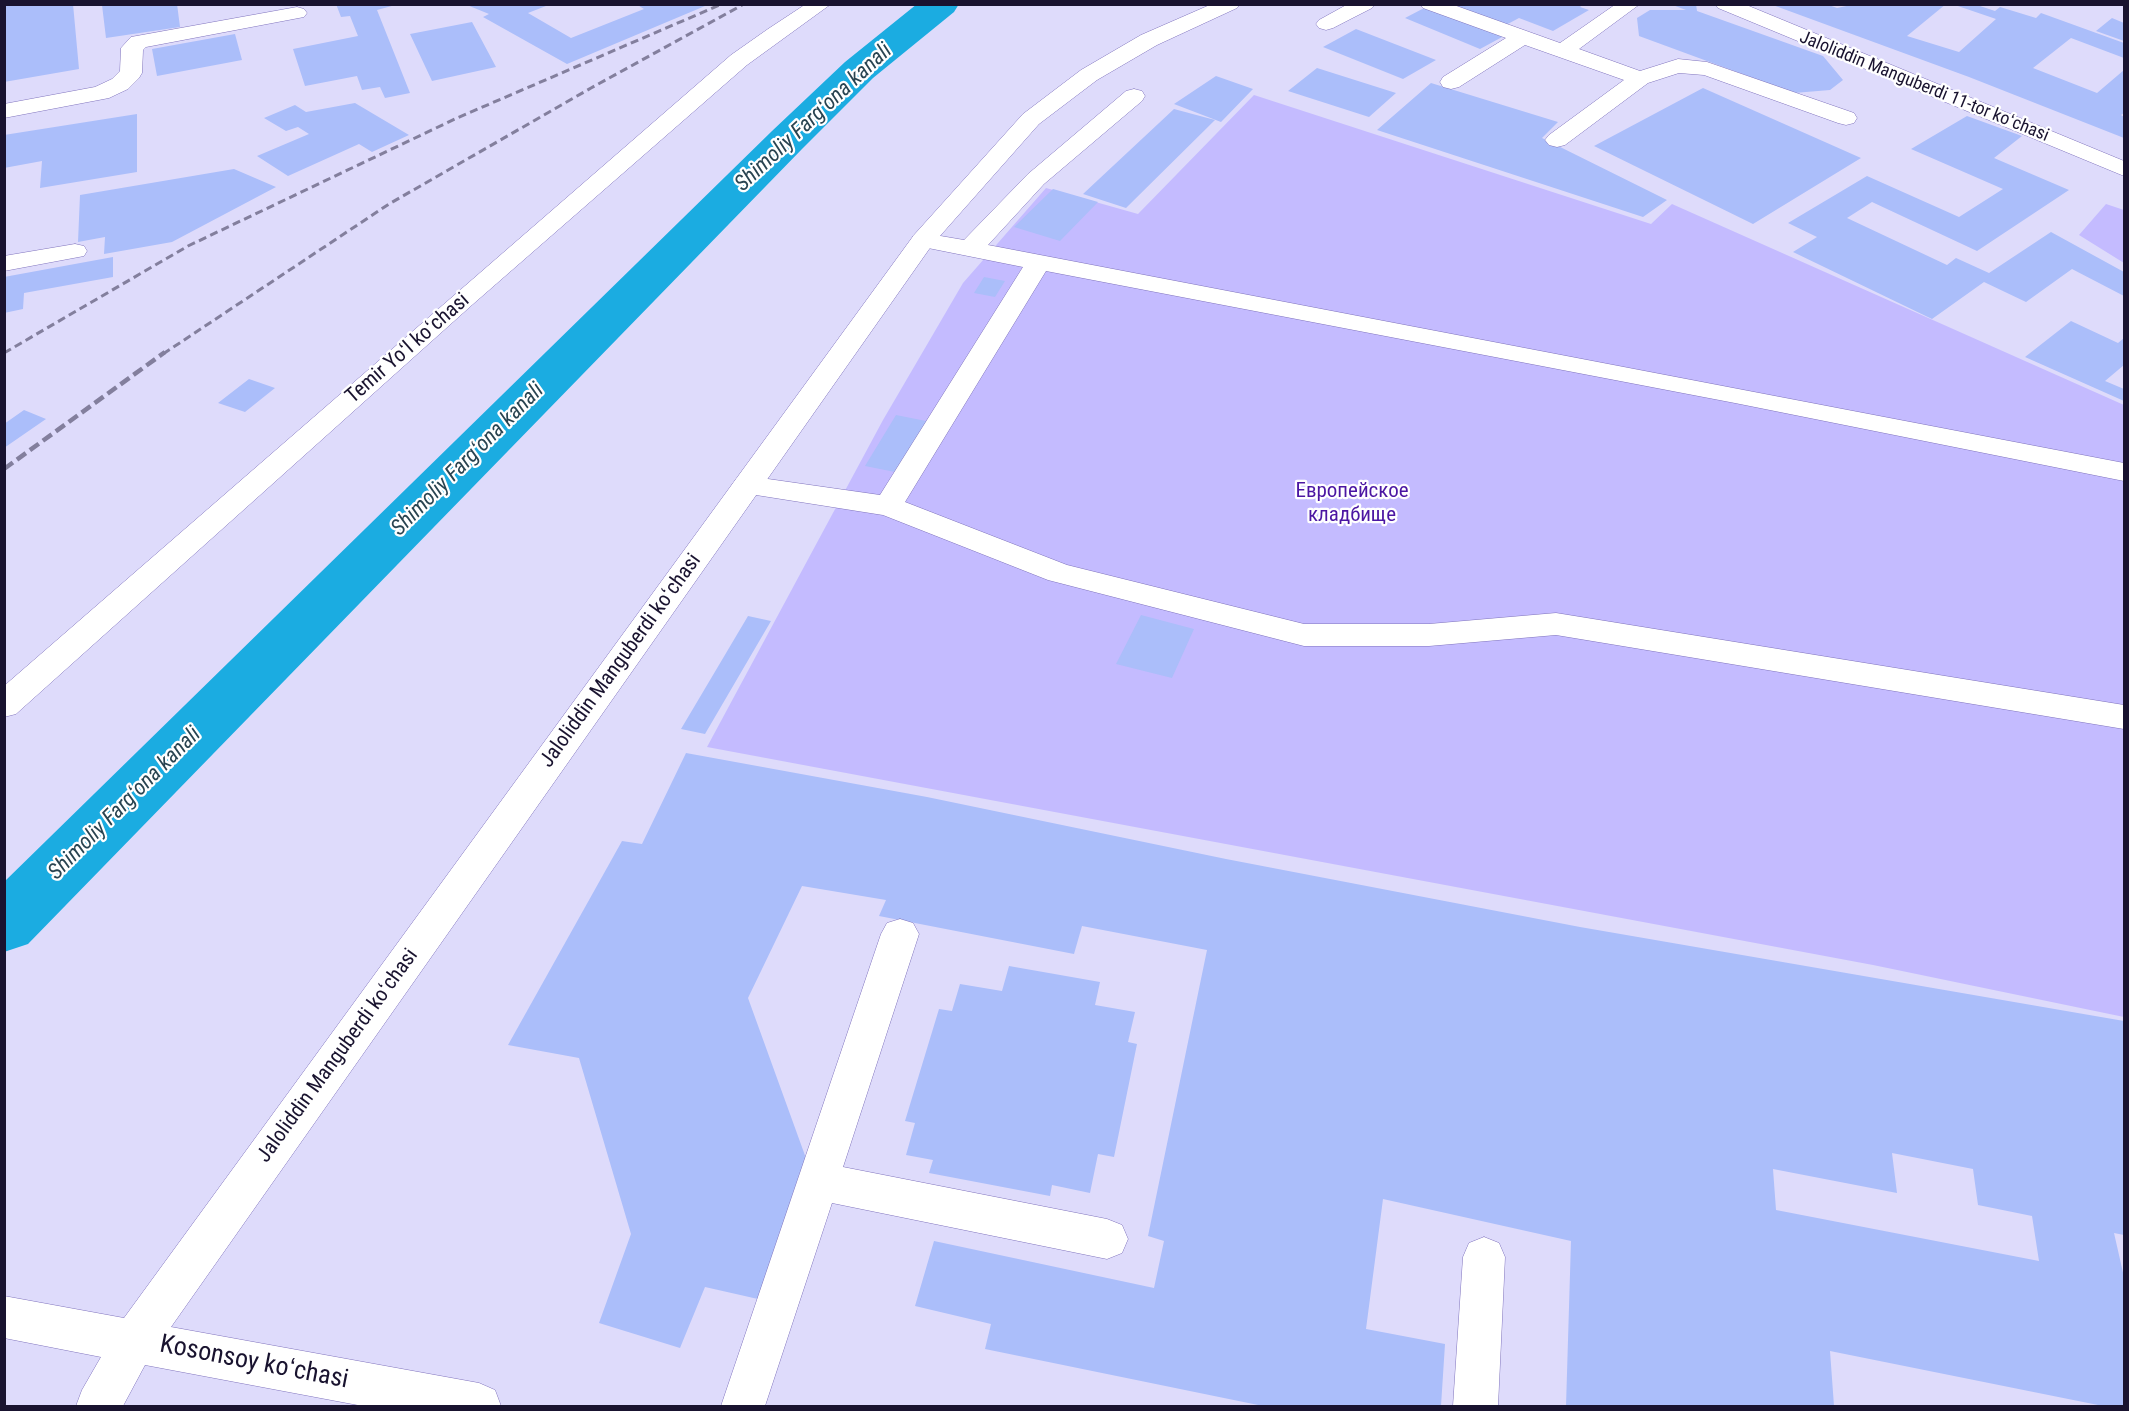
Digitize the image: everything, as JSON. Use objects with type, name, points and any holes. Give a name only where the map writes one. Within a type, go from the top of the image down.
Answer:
[{"type":"street","name":"Temir Yoʻl koʻchasi","points":[[4,705],[739,60],[775,33],[821,4]]},
{"type":"street","name":"Jaloliddin Manguberdi koʻchasi","points":[[98,1407],[135,1340],[923,240],[1030,119],[1089,75],[1149,40],[1230,4]]},
{"type":"street","points":[[1326,24],[1365,4]]},
{"type":"street","points":[[1430,4],[1640,78]]},
{"type":"street","points":[[1562,51],[1630,4]]},
{"type":"street","name":"Jaloliddin Manguberdi 11-tor koʻchasi","points":[[1725,4],[2124,169]]},
{"type":"street","points":[[4,111],[101,93],[120,84],[131,73],[132,48],[139,42],[297,13]]},
{"type":"street","points":[[1451,82],[1523,37]]},
{"type":"street","points":[[1557,140],[1640,78],[1678,66],[1707,69],[1846,118]]},
{"type":"street","points":[[969,250],[1036,179],[1134,96]]},
{"type":"street","points":[[923,240],[2124,472]]},
{"type":"street","points":[[4,264],[75,251]]},
{"type":"street","points":[[888,506],[1038,263]]},
{"type":"street","points":[[747,485],[888,506],[1059,573],[1304,634],[1429,635],[1556,624],[2124,717]]},
{"type":"street","points":[[744,1407],[900,934]]},
{"type":"street","points":[[819,1181],[1107,1239]]},
{"type":"street","points":[[1475,1407],[1484,1257]]},
{"type":"street","name":"Kosonsoy koʻchasi","points":[[4,1317],[479,1407]]},
{"type":"green space","name":"Европейское кладбище","points":[[1254,95],[1651,224],[1672,204],[2124,405],[2124,1017],[1873,965],[707,747],[883,420],[963,283],[1046,188],[1138,214]]},
{"type":"green space","points":[[2106,204],[2124,210],[2124,263],[2079,235]]},
{"type":"building","points":[[4,4],[73,4],[79,69],[4,82]]},
{"type":"building","points":[[177,4],[180,27],[106,38],[102,5]]},
{"type":"building","points":[[336,4],[399,4],[377,10],[410,93],[385,98],[380,87],[362,90],[357,76],[305,86],[293,49],[358,36],[350,16],[341,17]]},
{"type":"building","points":[[551,4],[528,13],[571,38],[644,9],[636,4],[705,6],[567,64],[483,17],[489,14],[467,5]]},
{"type":"building","points":[[1583,4],[1580,7],[1589,10],[1553,31],[1519,18],[1504,26],[1449,5]]},
{"type":"building","points":[[1670,4],[1696,4],[1697,11],[1823,56],[1843,80],[1830,90],[1794,93],[1639,36],[1637,18],[1650,10],[1686,10]]},
{"type":"building","points":[[1770,4],[1826,4],[1837,8],[1856,4],[1946,4],[1907,36],[1959,52],[1996,19],[1952,4],[1974,4],[1995,11],[2000,7],[2036,18],[2041,13],[2124,43],[2124,58],[2071,38],[2033,68],[2097,93],[2124,70],[2124,113],[2121,115],[2124,117],[2124,138],[1969,77]]},
{"type":"building","points":[[1428,6],[1504,36],[1480,49],[1405,18]]},
{"type":"building","points":[[2112,18],[2124,23],[2124,41],[2096,31]]},
{"type":"building","points":[[472,22],[496,67],[432,81],[410,34]]},
{"type":"building","points":[[1356,29],[1436,60],[1403,79],[1323,47]]},
{"type":"building","points":[[235,34],[242,60],[157,76],[152,49]]},
{"type":"building","points":[[1317,68],[1396,93],[1369,117],[1288,91]]},
{"type":"building","points":[[1216,76],[1253,89],[1221,122],[1174,104]]},
{"type":"building","points":[[1431,83],[1558,122],[1542,138],[1667,200],[1643,217],[1377,130]]},
{"type":"building","points":[[1703,88],[1861,158],[1753,224],[1594,146]]},
{"type":"building","points":[[355,103],[409,135],[372,152],[359,144],[288,176],[257,156],[309,134],[298,127],[286,131],[264,118],[295,105],[306,112]]},
{"type":"building","points":[[1174,109],[1215,120],[1126,208],[1083,194]]},
{"type":"building","points":[[137,114],[137,172],[40,188],[42,161],[4,168],[4,135]]},
{"type":"building","points":[[1967,116],[2022,136],[1994,158],[2069,190],[1977,251],[1872,202],[1847,218],[1947,265],[1956,258],[1989,273],[2051,232],[2124,272],[2124,296],[2072,269],[2026,302],[1984,282],[1932,319],[1793,252],[1817,237],[1788,223],[1867,176],[1959,217],[2003,189],[1911,149]]},
{"type":"building","points":[[234,169],[276,187],[172,242],[104,254],[105,237],[78,242],[80,195]]},
{"type":"building","points":[[1053,189],[1098,202],[1060,241],[1014,227]]},
{"type":"building","points":[[113,257],[113,277],[24,293],[23,309],[4,313],[4,277]]},
{"type":"building","points":[[984,277],[1005,281],[995,297],[974,293]]},
{"type":"building","points":[[2071,321],[2118,343],[2124,338],[2124,365],[2105,381],[2124,389],[2124,401],[2025,357]]},
{"type":"building","points":[[249,379],[275,388],[245,412],[218,403]]},
{"type":"building","points":[[24,410],[46,419],[4,448],[4,424]]},
{"type":"building","points":[[896,415],[936,423],[905,474],[865,466]]},
{"type":"building","points":[[1141,615],[1194,629],[1172,678],[1116,664]]},
{"type":"building","points":[[748,616],[771,621],[705,734],[681,729]]},
{"type":"building","points":[[686,753],[927,797],[1226,859],[1580,927],[2124,1021],[2124,1235],[2114,1233],[2124,1277],[2124,1406],[2103,1406],[1830,1351],[1834,1406],[1566,1406],[1571,1241],[1383,1199],[1366,1329],[1445,1344],[1441,1406],[1263,1406],[985,1349],[991,1324],[915,1306],[934,1241],[1154,1288],[1164,1241],[1148,1236],[1207,950],[1082,926],[1074,954],[879,916],[886,900],[802,886],[748,998],[807,1161],[758,1299],[705,1287],[680,1348],[599,1323],[631,1234],[579,1058],[508,1045],[622,841],[642,844]],"holes":[[[1892,1153],[1973,1169],[1978,1205],[2032,1216],[2039,1261],[1776,1210],[1773,1169],[1897,1193]]]},
{"type":"building","points":[[1009,966],[1100,982],[1095,1005],[1135,1012],[1128,1042],[1137,1044],[1114,1157],[1098,1154],[1090,1193],[1052,1185],[1050,1196],[929,1173],[933,1160],[906,1155],[915,1123],[905,1121],[939,1009],[952,1011],[960,984],[1002,991]]},
{"type":"waterway","name":"Shimoliy Fargʻona kanali","points":[[4,925],[787,140],[859,70],[941,4]]},
{"type":"railway","points":[[4,353],[188,246],[457,118],[722,4]]},
{"type":"railway","points":[[163,354],[389,204],[591,88],[744,4]]},
{"type":"railway","points":[[4,469],[165,352]]}]
